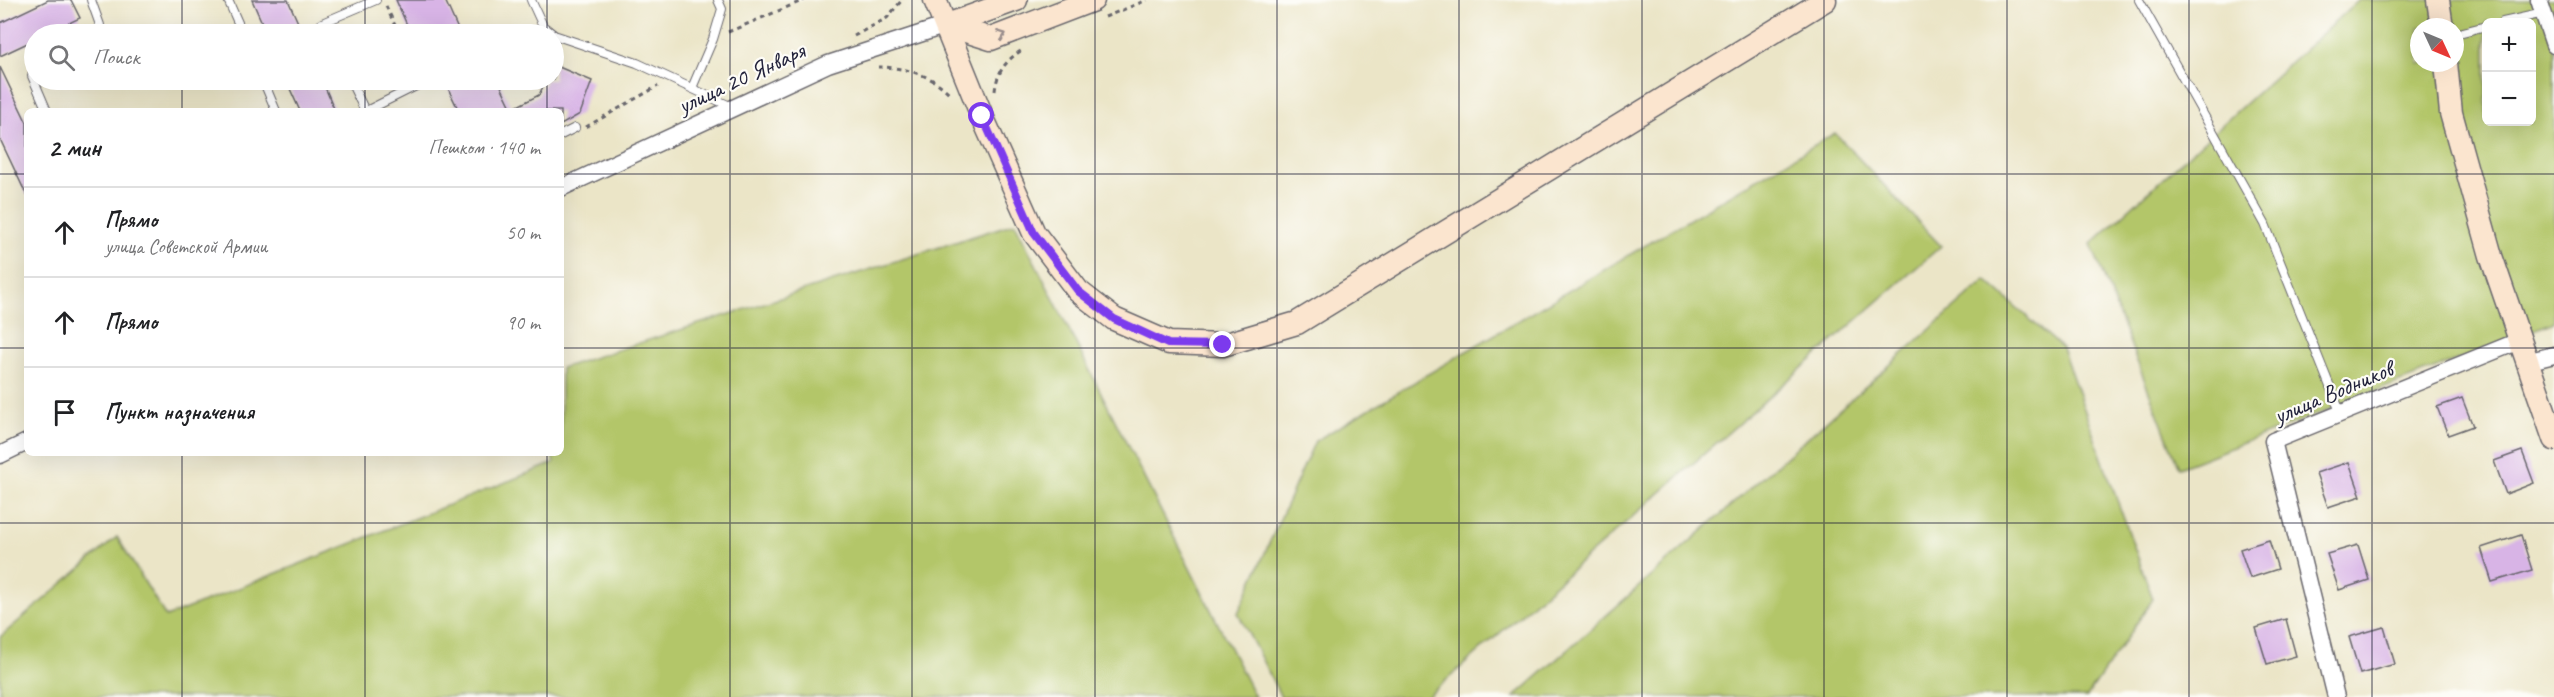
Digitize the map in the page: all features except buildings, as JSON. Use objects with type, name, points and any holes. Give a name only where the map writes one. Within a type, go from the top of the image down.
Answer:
[{"type":"street","points":[[935,0],[982,116],[1034,233],[1078,291],[1114,319],[1168,344],[1223,345],[1297,323],[1825,0]]},
{"type":"street","points":[[946,25],[1016,0]]},
{"type":"street","points":[[946,25],[991,39],[1093,0]]},
{"type":"street","points":[[2438,0],[2441,18]]},
{"type":"street","points":[[2542,7],[2554,45]]},
{"type":"street","name":"улица 20 Января","points":[[564,187],[828,64],[946,25]]},
{"type":"street","points":[[2447,72],[2451,113],[2491,256],[2522,352],[2554,439]]},
{"type":"street","name":"улица Водников","points":[[2336,697],[2273,441],[2341,414],[2522,352],[2554,355]]},
{"type":"street","points":[[0,455],[24,443]]},
{"type":"lane","points":[[91,0],[100,24]]},
{"type":"lane","points":[[228,0],[239,24]]},
{"type":"lane","points":[[322,24],[376,0]]},
{"type":"lane","points":[[531,0],[542,24]]},
{"type":"lane","points":[[692,88],[713,39],[722,9],[718,0]]},
{"type":"lane","points":[[2139,0],[2265,224],[2341,414]]},
{"type":"lane","points":[[2514,18],[2542,7]]},
{"type":"lane","points":[[2464,32],[2482,27]]},
{"type":"lane","points":[[564,39],[637,63],[732,107]]},
{"type":"lane","points":[[38,90],[46,108]]},
{"type":"lane","points":[[267,90],[275,108]]},
{"type":"lane","points":[[355,90],[364,108]]},
{"type":"lane","points":[[372,108],[408,90]]},
{"type":"lane","points":[[564,134],[575,128]]},
{"type":"path","points":[[384,0],[395,24]]},
{"type":"path","points":[[713,39],[804,0]]},
{"type":"path","points":[[575,128],[588,126],[671,78]]},
{"type":"green space","points":[[2359,0],[2554,0],[2554,322],[2179,468],[2091,244]]},
{"type":"green space","points":[[1835,133],[1941,246],[1427,697],[1281,697],[1238,613],[1315,441]]},
{"type":"green space","points":[[1015,223],[1255,697],[0,697],[0,637],[117,537],[166,617],[554,463],[552,456],[564,456],[564,367]]},
{"type":"green space","points":[[1986,280],[2062,348],[2153,599],[2087,697],[1514,697]]},
{"type":"route","points":[[982,116],[1034,233],[1078,291],[1114,319],[1168,344],[1223,345]]}]
